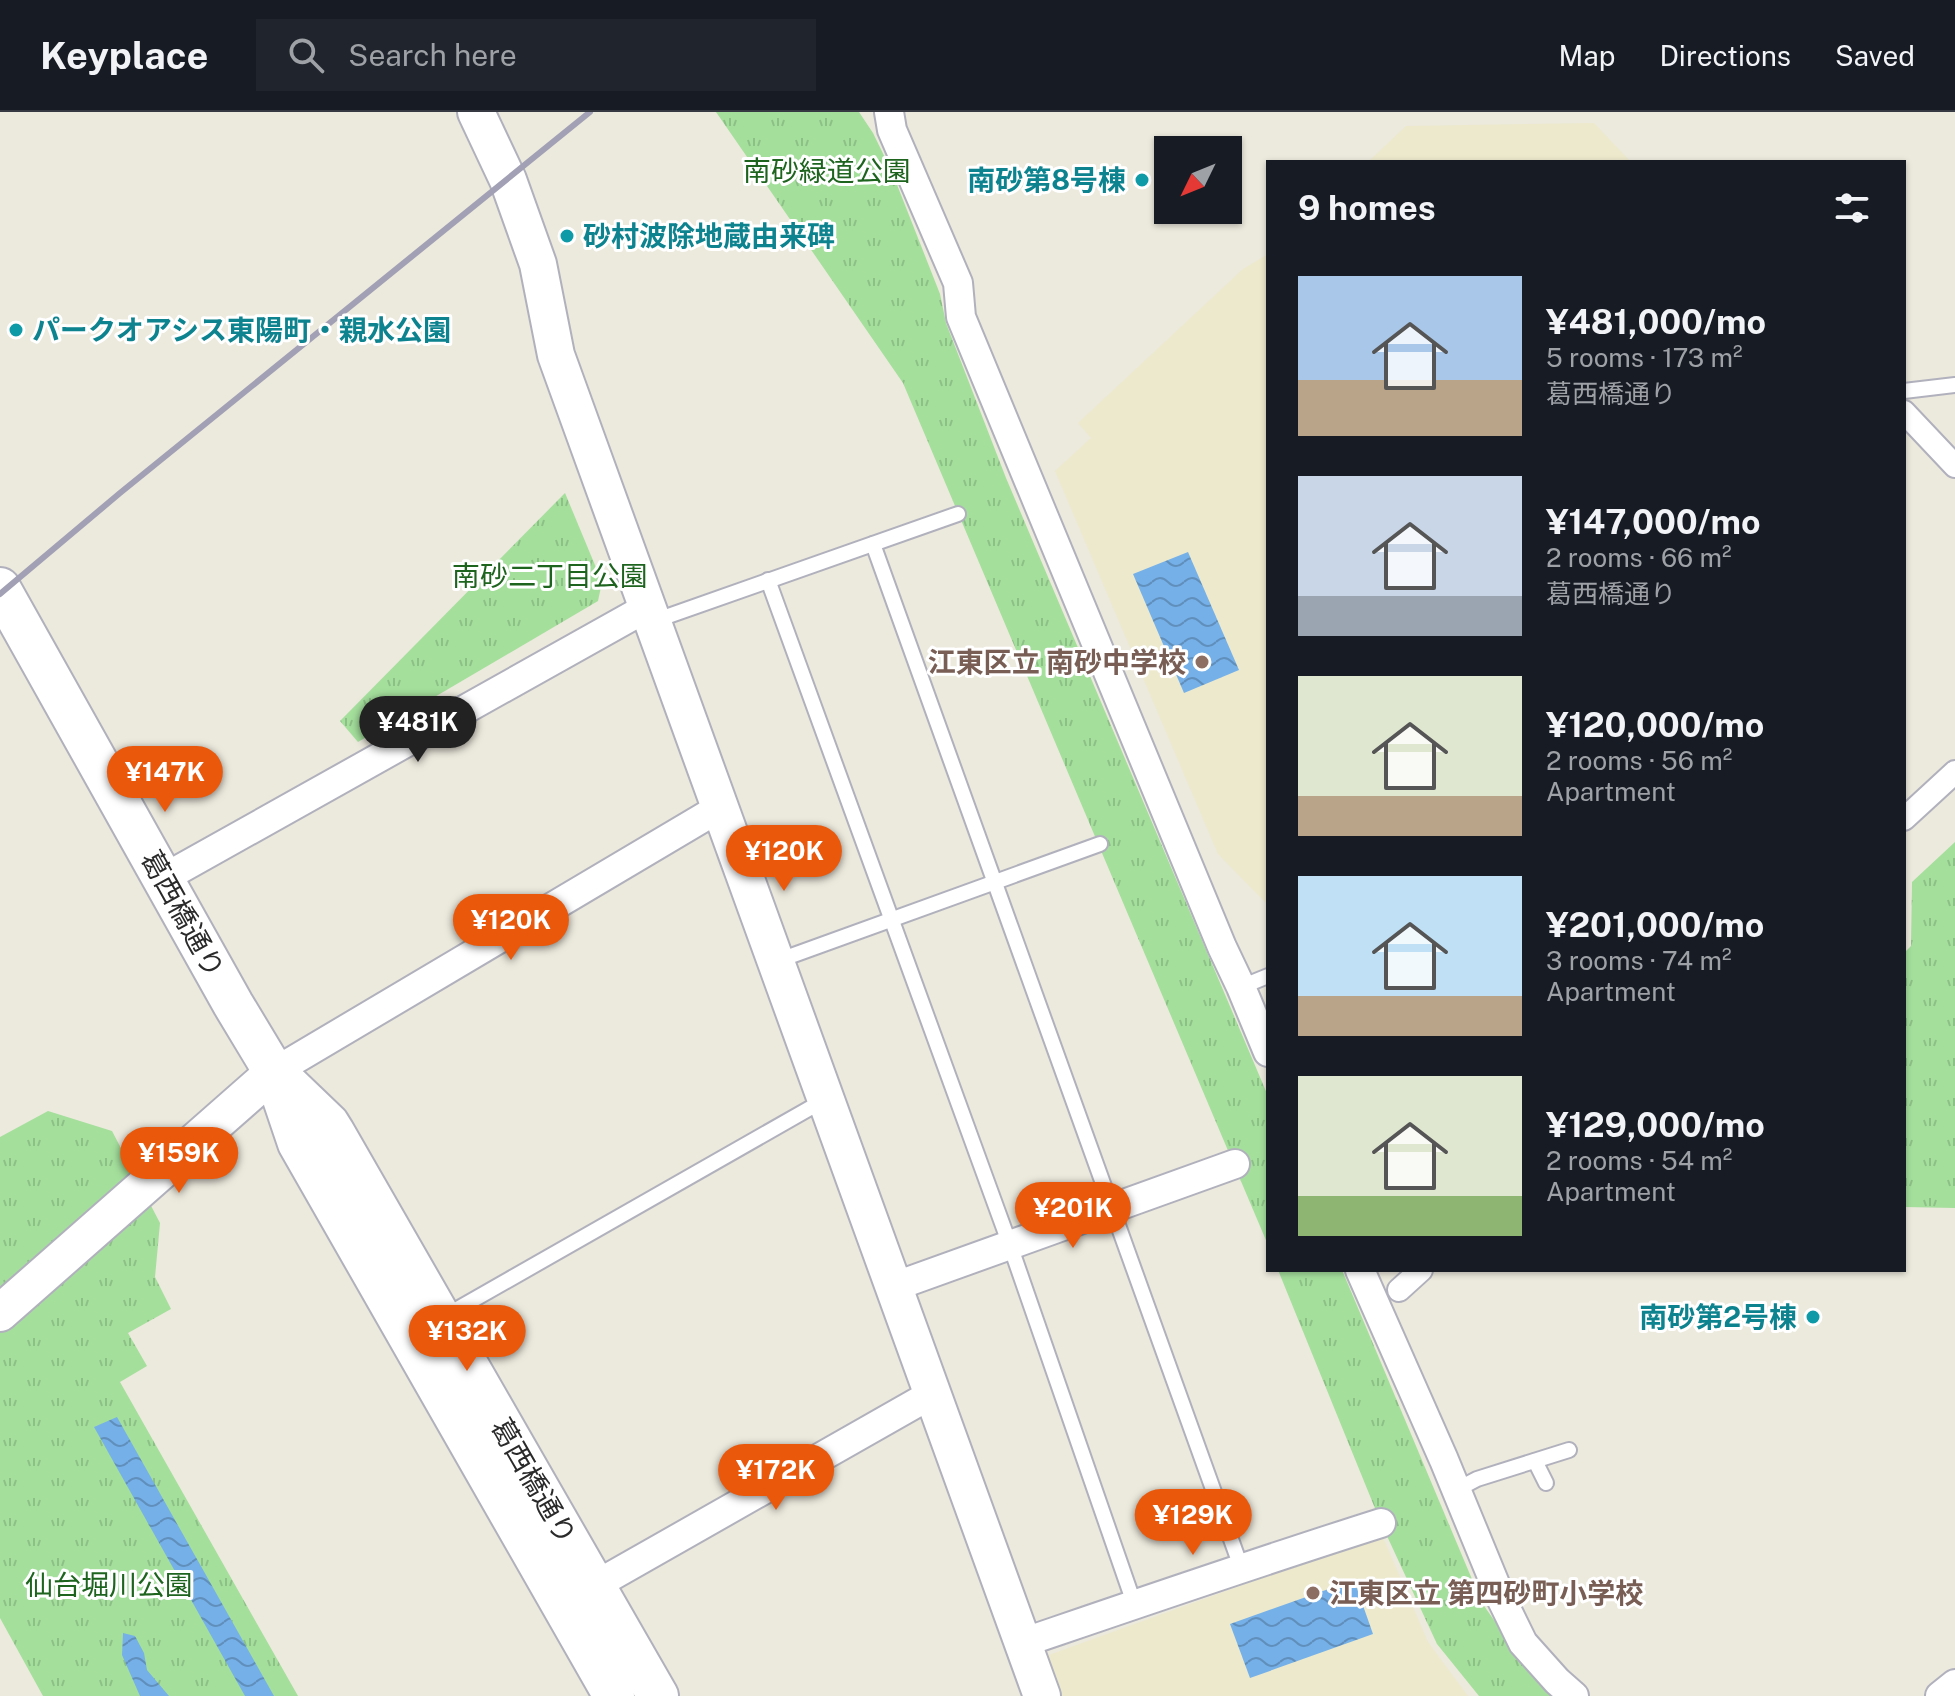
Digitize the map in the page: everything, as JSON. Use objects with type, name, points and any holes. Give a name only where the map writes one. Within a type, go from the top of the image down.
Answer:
[{"type":"main road","name":"葛西橋通り","points":[[0,588],[274,1072],[298,1143],[614,1696]]},
{"type":"main road","name":"葛西橋通り","points":[[274,1072],[329,1124],[658,1696]]},
{"type":"street","points":[[476,112],[508,180],[538,264],[556,355],[1042,1696]]},
{"type":"street","points":[[889,112],[892,130],[958,283],[961,317],[1266,1047]]},
{"type":"street","points":[[1906,414],[1955,466]]},
{"type":"street","points":[[164,878],[651,614]]},
{"type":"street","points":[[1906,817],[1955,772]]},
{"type":"street","points":[[0,1313],[274,1072],[721,807]]},
{"type":"street","points":[[893,1287],[1235,1164]]},
{"type":"street","points":[[1361,1272],[1523,1643],[1574,1696]]},
{"type":"street","points":[[1399,1290],[1419,1272]]},
{"type":"street","points":[[594,1586],[932,1394]]},
{"type":"street","points":[[1022,1643],[1241,1567],[1381,1523]]},
{"type":"street","points":[[1940,1696],[1955,1684]]},
{"type":"lane","points":[[1906,391],[1955,385]]},
{"type":"lane","points":[[651,614],[768,580],[958,514]]},
{"type":"lane","points":[[873,544],[1241,1567]]},
{"type":"lane","points":[[768,580],[1010,1245],[1135,1606]]},
{"type":"lane","points":[[777,962],[994,880],[1100,844]]},
{"type":"lane","points":[[1241,987],[1266,977]]},
{"type":"lane","points":[[441,1318],[826,1099]]},
{"type":"lane","points":[[1456,1490],[1477,1479],[1569,1450]]},
{"type":"lane","points":[[1535,1461],[1546,1483]]},
{"type":"shaded area","points":[[1594,123],[1629,160],[1370,160],[1406,126]]},
{"type":"shaded area","name":"江東区立 南砂中学校","points":[[1266,255],[1266,903],[1218,854],[1055,471],[1091,438],[1078,423],[1243,269]]},
{"type":"shaded area","name":"江東区立 第四砂町小学校","points":[[1382,1535],[1428,1642],[1468,1696],[1061,1696],[1046,1656]]},
{"type":"green space","name":"南砂緑道公園","points":[[716,112],[859,112],[873,133],[892,172],[940,294],[946,323],[1006,478],[1266,1091],[1266,1240],[903,383]]},
{"type":"green space","name":"南砂二丁目公園","points":[[565,493],[602,582],[598,601],[358,742],[340,721]]},
{"type":"green space","points":[[1955,842],[1955,1208],[1906,1207],[1906,951],[1911,946],[1912,882]]},
{"type":"green space","name":"仙台堀川公園","points":[[48,1111],[112,1131],[160,1223],[155,1277],[171,1309],[128,1333],[147,1366],[120,1382],[298,1696],[43,1696],[0,1618],[0,1137]]},
{"type":"green space","points":[[1279,1272],[1343,1272],[1482,1603],[1515,1650],[1569,1696],[1479,1696],[1437,1644],[1381,1523]]},
{"type":"water","points":[[1188,552],[1239,670],[1184,693],[1133,574]]},
{"type":"water","points":[[117,1417],[274,1696],[245,1696],[94,1427]]},
{"type":"water","points":[[1354,1580],[1373,1634],[1250,1678],[1230,1624]]},
{"type":"water","points":[[123,1633],[135,1636],[144,1653],[147,1670],[169,1696],[140,1696],[122,1655]]},
{"type":"railway","points":[[0,594],[590,112]]},
{"type":"place","name":"南砂第8号棟","points":[[1142,180]]},
{"type":"place","name":"砂村波除地蔵由来碑","points":[[567,236]]},
{"type":"place","name":"パークオアシス東陽町・親水公園","points":[[16,330]]},
{"type":"place","name":"江東区立 南砂中学校","points":[[1202,662]]},
{"type":"place","name":"南砂第2号棟","points":[[1813,1317]]},
{"type":"place","name":"江東区立 第四砂町小学校","points":[[1313,1593]]}]
